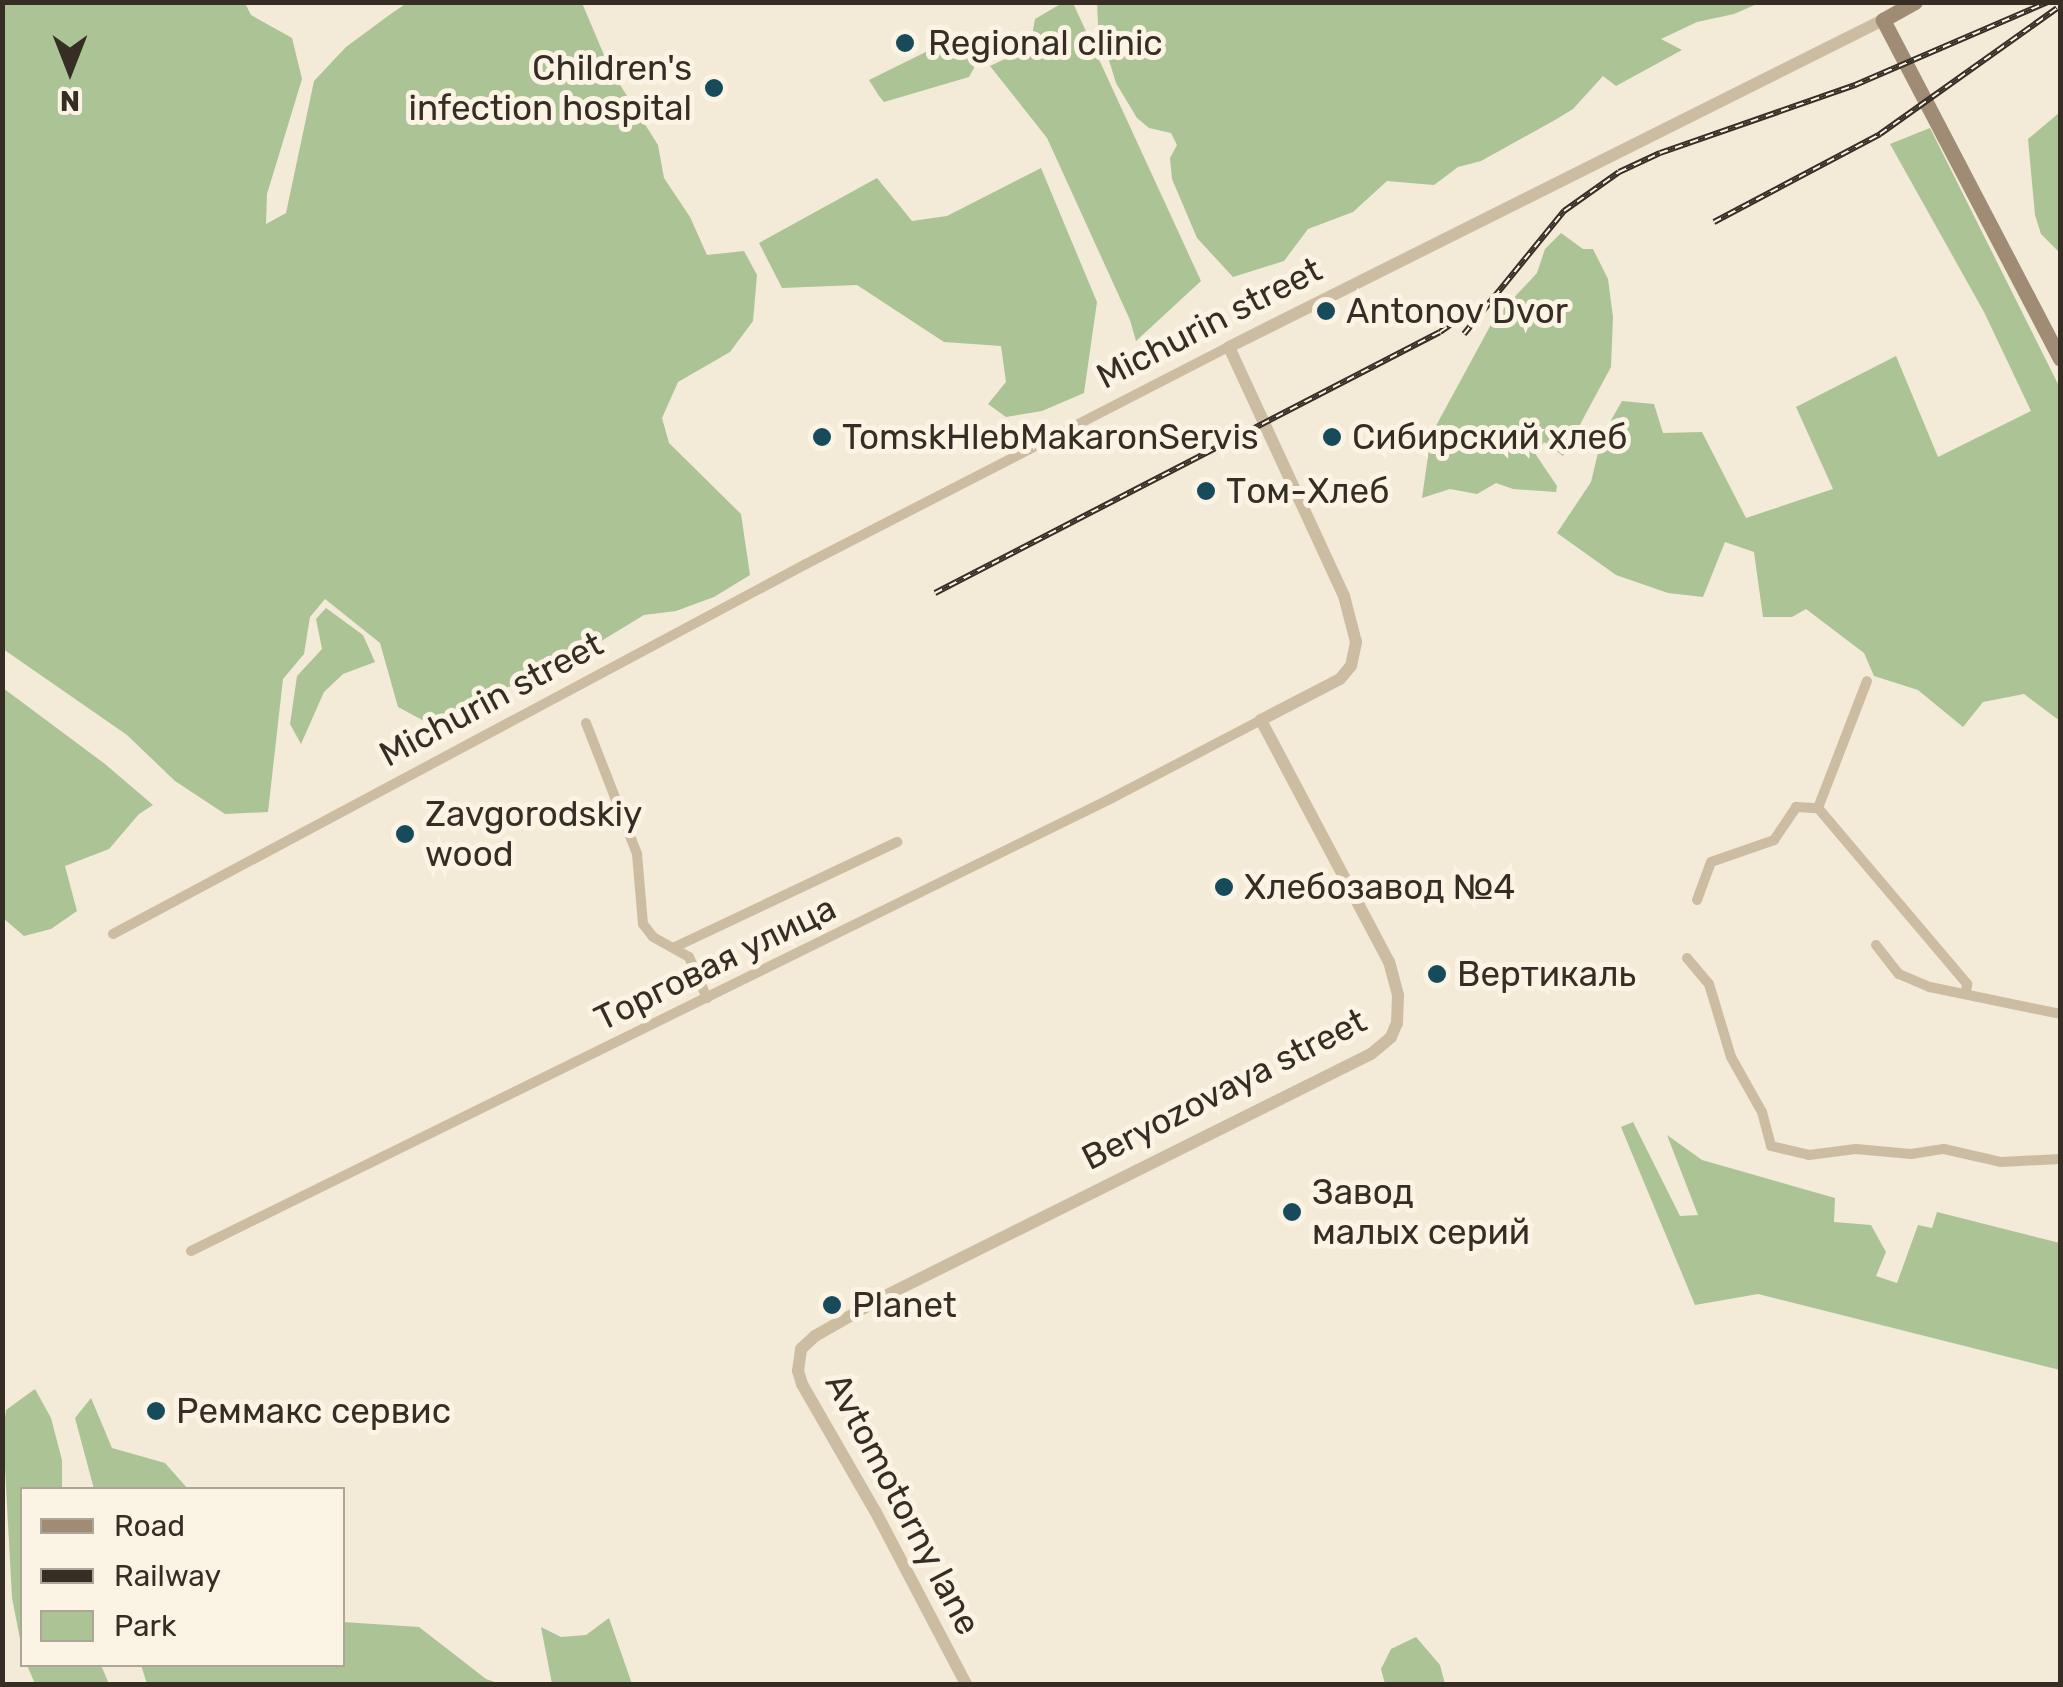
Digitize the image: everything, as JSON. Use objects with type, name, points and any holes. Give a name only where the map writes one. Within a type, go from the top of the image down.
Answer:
[{"type":"main road","name":"Michurin street","points":[[1883,20],[1915,2]]},
{"type":"main road","points":[[1883,20],[2060,359]]},
{"type":"street","name":"Michurin street","points":[[113,934],[806,564],[1883,20]]},
{"type":"street","points":[[1229,347],[1344,596],[1356,642],[1351,666],[1340,679],[1261,720]]},
{"type":"street","points":[[1818,808],[1867,681]]},
{"type":"street","name":"Торговая улица","points":[[191,1251],[1261,720]]},
{"type":"street","name":"Beryozovaya street","points":[[801,1350],[815,1336],[885,1296],[1371,1054],[1391,1038],[1398,1007],[1389,962],[1261,720]]},
{"type":"street","points":[[586,723],[638,854],[643,924],[653,937],[689,957],[707,998]]},
{"type":"street","points":[[1698,900],[1710,862],[1774,840],[1796,807],[1818,808],[1967,984],[1966,993]]},
{"type":"street","points":[[675,947],[897,842]]},
{"type":"street","points":[[1876,944],[1899,974],[1930,987],[2060,1014]]},
{"type":"street","points":[[1687,958],[1710,984],[1731,1057],[1762,1112],[1771,1146],[1809,1154],[1875,1148],[1911,1154],[1944,1149],[2001,1162],[2060,1159]]},
{"type":"street","name":"Avtomotorny lane","points":[[801,1350],[798,1371],[802,1384],[875,1510],[966,1684]]},
{"type":"green space","points":[[1064,2],[1073,3],[1201,281],[1136,341],[1047,138],[990,66],[1030,47],[1035,19]]},
{"type":"green space","points":[[1097,2],[1757,4],[1697,22],[1661,39],[1682,50],[1616,86],[1603,76],[1573,109],[1481,161],[1458,167],[1434,185],[1387,181],[1353,212],[1308,229],[1284,261],[1233,277],[1197,238],[1172,179],[1170,158],[1177,145],[1171,133],[1149,128],[1137,118],[1116,83],[1098,25]]},
{"type":"green space","points":[[2,3],[245,3],[251,15],[292,38],[302,79],[267,194],[266,224],[286,213],[314,81],[346,47],[392,13],[407,3],[582,3],[610,69],[658,145],[664,178],[690,217],[707,255],[744,251],[757,275],[753,321],[730,352],[678,382],[662,418],[669,443],[741,514],[750,575],[714,597],[676,611],[644,615],[565,663],[426,722],[398,707],[380,643],[325,599],[310,617],[304,654],[283,679],[268,812],[225,814],[175,781],[127,735],[3,649]]},
{"type":"green space","points":[[946,42],[959,48],[975,66],[969,77],[884,102],[869,80]]},
{"type":"green space","points":[[2060,112],[2060,253],[2041,234],[2035,215],[2028,139]]},
{"type":"green space","points":[[1930,128],[2060,388],[2060,721],[2024,694],[1983,702],[1963,727],[1918,690],[1874,676],[1864,653],[1806,609],[1792,617],[1763,617],[1754,552],[1725,542],[1703,597],[1668,593],[1616,575],[1557,533],[1591,482],[1602,436],[1622,401],[1654,404],[1663,433],[1702,432],[1746,518],[1833,489],[1796,407],[1896,356],[1938,457],[2031,411],[1984,312],[1890,144]]},
{"type":"green space","points":[[1041,168],[1097,302],[1084,393],[1042,411],[1006,417],[988,404],[1006,382],[1001,346],[944,342],[857,285],[782,288],[759,243],[877,178],[912,221],[947,216]]},
{"type":"green space","points":[[1561,233],[1583,249],[1593,249],[1608,279],[1613,317],[1611,367],[1563,456],[1544,442],[1536,455],[1557,486],[1556,492],[1513,489],[1496,483],[1477,494],[1450,489],[1422,498],[1431,435],[1494,319],[1537,273],[1545,249]]},
{"type":"green space","points":[[326,608],[363,635],[375,662],[343,674],[324,692],[301,744],[290,724],[297,676],[322,649],[316,619]]},
{"type":"green space","points":[[3,688],[153,805],[139,814],[109,849],[65,866],[77,911],[51,929],[24,936],[3,918]]},
{"type":"green space","points":[[1633,1122],[1680,1216],[1698,1215],[1667,1135],[1702,1160],[1835,1198],[1834,1222],[1871,1225],[1886,1252],[1876,1276],[1897,1283],[1918,1225],[1932,1228],[1937,1212],[2060,1243],[2060,1370],[1758,1294],[1695,1305],[1621,1127]]},
{"type":"green space","points":[[35,1389],[51,1418],[62,1460],[62,1487],[20,1487],[20,1639],[12,1598],[3,1431],[6,1410]]},
{"type":"green space","points":[[91,1398],[112,1448],[165,1463],[186,1487],[93,1487],[75,1418]]},
{"type":"green space","points":[[609,1618],[632,1684],[552,1684],[541,1627],[561,1637],[586,1635]]},
{"type":"green space","points":[[345,1622],[419,1627],[486,1679],[501,1684],[147,1684],[142,1667],[345,1667]]},
{"type":"green space","points":[[1416,1637],[1440,1665],[1445,1684],[1385,1684],[1381,1669],[1391,1649]]},
{"type":"green space","points":[[28,1667],[102,1667],[109,1684],[35,1684]]},
{"type":"railway","points":[[1464,334],[1564,211],[1619,172],[1660,153],[1855,85],[2048,2]]},
{"type":"railway","points":[[1714,222],[1880,134],[2057,8]]},
{"type":"railway","points":[[935,593],[1440,332],[1476,307]]},
{"type":"place","name":"Regional clinic","points":[[905,43]]},
{"type":"place","name":"Children's infection hospital","points":[[714,88]]},
{"type":"place","name":"Antonov Dvor","points":[[1326,311]]},
{"type":"place","name":"TomskHlebMakaronServis","points":[[822,437]]},
{"type":"place","name":"Сибирский хлеб","points":[[1332,437]]},
{"type":"place","name":"Том-Хлеб","points":[[1206,491]]},
{"type":"place","name":"Zavgorodskiy wood","points":[[405,834]]},
{"type":"place","name":"Хлебозавод №4","points":[[1224,887]]},
{"type":"place","name":"Вертикаль","points":[[1437,974]]},
{"type":"place","name":"Завод малых серий","points":[[1292,1212]]},
{"type":"place","name":"Planet","points":[[832,1305]]},
{"type":"place","name":"Реммакс сервис","points":[[156,1411]]}]
